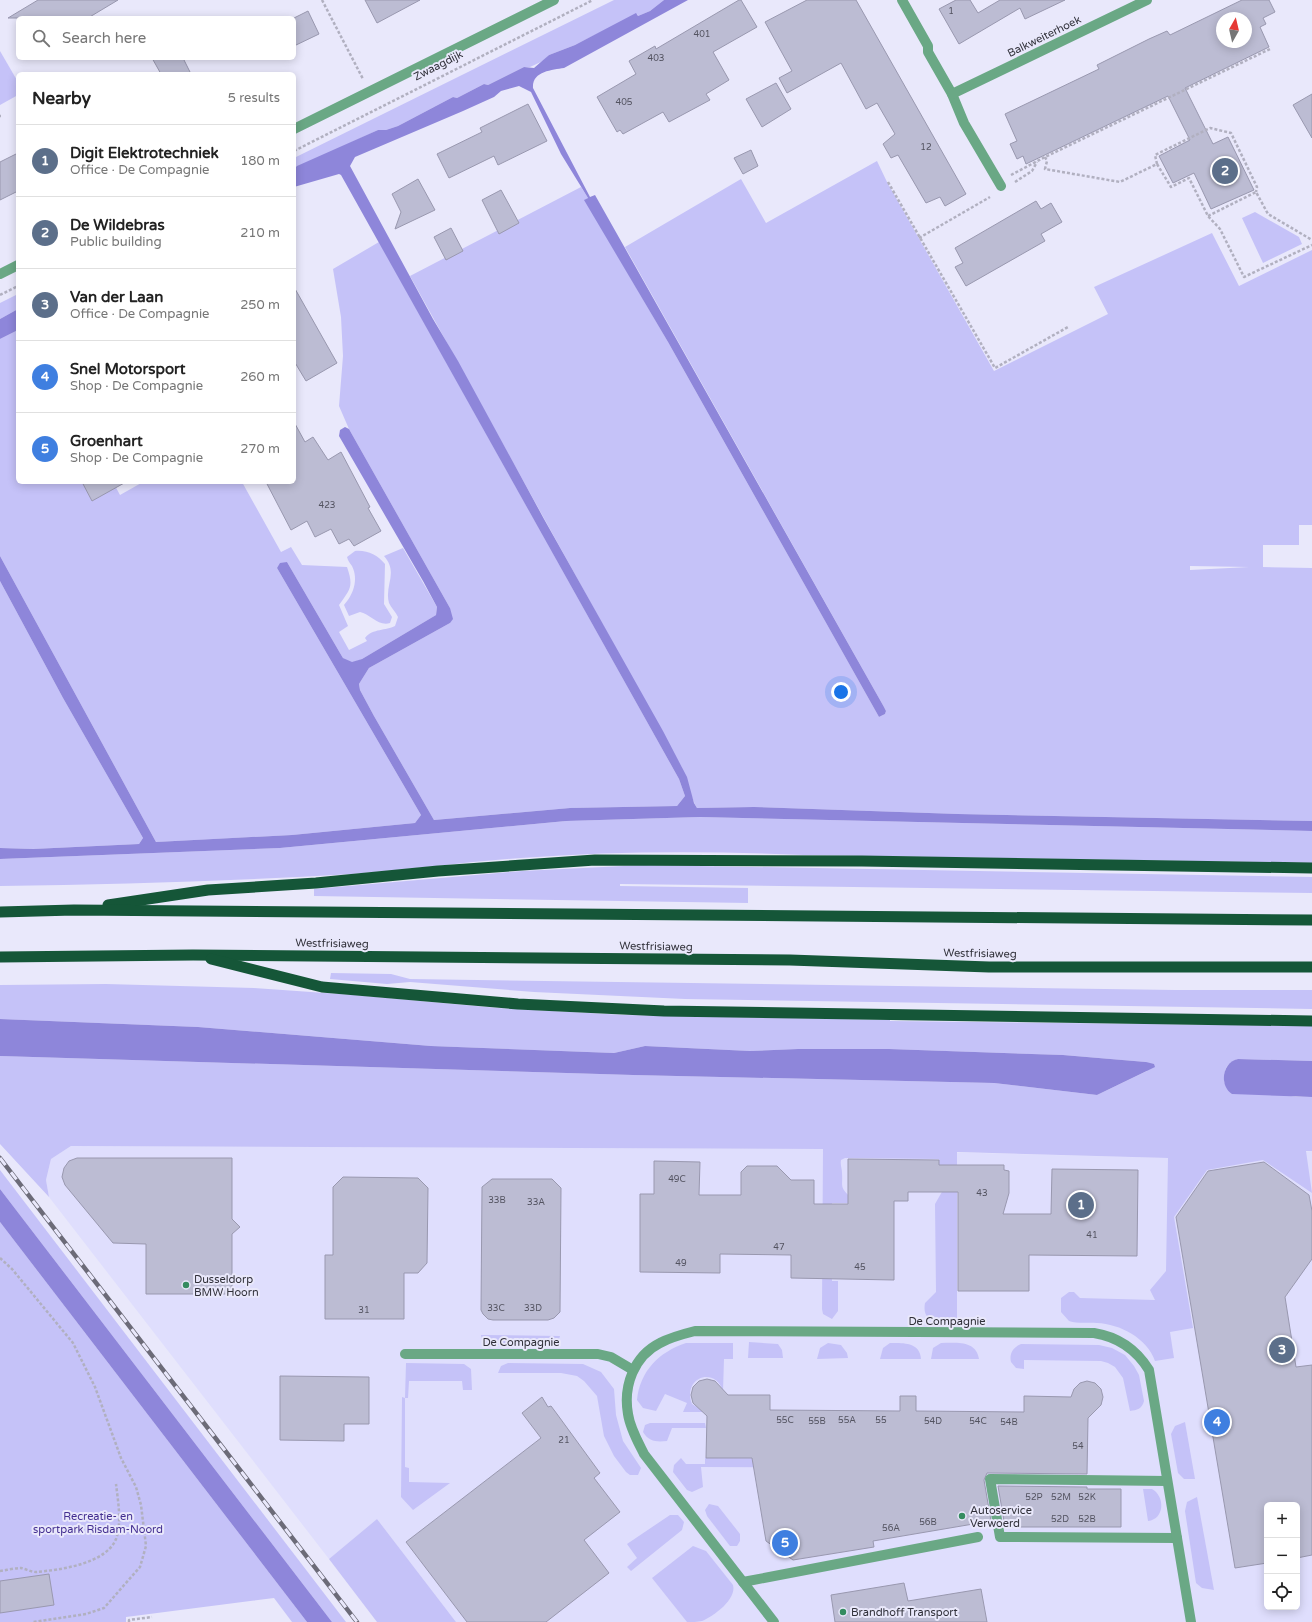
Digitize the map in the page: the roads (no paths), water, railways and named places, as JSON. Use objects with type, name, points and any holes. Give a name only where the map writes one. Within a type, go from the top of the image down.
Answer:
[{"type":"highway","points":[[74,910],[208,890],[316,883],[594,860],[687,859],[1312,868]]},
{"type":"highway","points":[[0,912],[74,910],[1312,920]]},
{"type":"highway","points":[[193,955],[322,987],[518,1004],[664,1011],[1312,1021]]},
{"type":"highway","name":"Westfrisiaweg","points":[[0,957],[193,955],[790,960],[989,967],[1312,967]]},
{"type":"street","name":"Zwaagdijk","points":[[296,128],[554,0]]},
{"type":"street","points":[[902,0],[928,46],[928,52],[952,94],[964,123],[1003,186]]},
{"type":"street","name":"Balkweiterhoek","points":[[952,94],[1147,0]]},
{"type":"street","points":[[0,274],[16,266]]},
{"type":"street","name":"De Compagnie","points":[[774,1622],[644,1454],[635,1437],[628,1414],[628,1391],[632,1370],[644,1354],[659,1343],[675,1336],[695,1331],[1104,1335],[1126,1344],[1140,1356],[1149,1370],[1191,1622]]},
{"type":"street","name":"De Compagnie","points":[[405,1354],[598,1354],[611,1356],[632,1370]]},
{"type":"street","points":[[1167,1481],[990,1479],[1000,1537],[1177,1538]]},
{"type":"street","points":[[743,1582],[978,1537]]},
{"type":"railway","points":[[0,1158],[357,1622]]},
{"type":"place","name":"De Wildebras","points":[[1225,171]]},
{"type":"place","name":"Digit Elektrotechniek","points":[[1081,1205]]},
{"type":"place","name":"Dusseldorp BMW Hoorn","points":[[186,1285]]},
{"type":"place","name":"Van der Laan","points":[[1282,1350]]},
{"type":"place","name":"Snel Motorsport","points":[[1217,1422]]},
{"type":"place","name":"Autoservice Verwoerd","points":[[962,1516]]},
{"type":"place","name":"Groenhart","points":[[785,1543]]},
{"type":"place","name":"Brandhoff Transport","points":[[843,1612]]},
{"type":"park label","name":"Recreatie- en sportpark Risdam-Noord","points":[[98,1522]]}]
